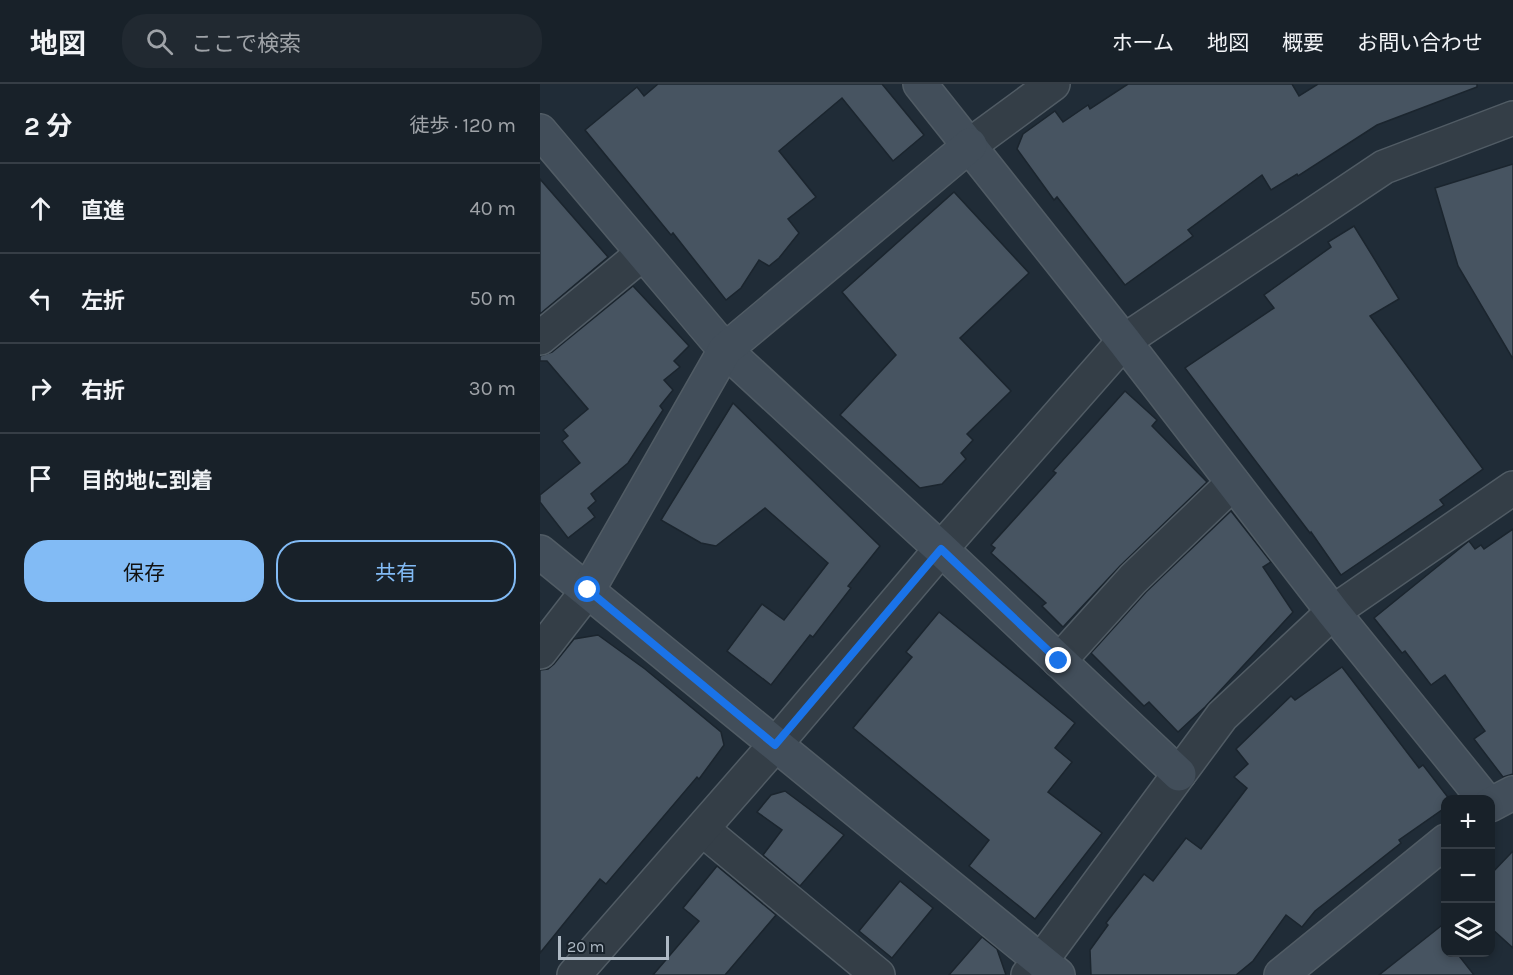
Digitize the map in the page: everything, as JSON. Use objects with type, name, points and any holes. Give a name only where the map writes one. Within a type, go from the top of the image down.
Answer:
[{"type":"street","points":[[920,84],[1124,341],[1333,612],[1481,795]]},
{"type":"street","points":[[540,652],[588,590],[725,350],[970,145],[1053,84]]},
{"type":"street","points":[[574,975],[702,830],[941,549],[1124,341],[1384,167],[1513,118]]},
{"type":"street","points":[[540,131],[725,350],[941,549],[1179,774]]},
{"type":"street","points":[[540,338],[642,254]]},
{"type":"street","points":[[1059,661],[1133,579],[1233,483]]},
{"type":"street","points":[[540,552],[775,745],[1042,970],[1222,716],[1333,612],[1513,488]]},
{"type":"street","points":[[1495,803],[1513,793]]},
{"type":"street","points":[[702,830],[878,975]]},
{"type":"street","points":[[1281,975],[1441,845]]},
{"type":"building","points":[[658,84],[882,84],[924,135],[893,161],[842,98],[779,151],[816,197],[788,219],[799,233],[779,258],[769,266],[759,260],[741,288],[726,300],[673,233],[671,235],[585,130],[637,87],[644,96]]},
{"type":"building","points":[[1128,84],[1292,84],[1299,96],[1318,84],[1477,84],[1477,87],[1377,125],[1298,176],[1297,174],[1271,190],[1262,175],[1188,230],[1193,236],[1125,285],[1057,197],[1054,200],[1017,149],[1023,134],[1055,111],[1063,122],[1088,105],[1090,109]]},
{"type":"building","points":[[1513,164],[1513,359],[1458,266],[1435,188]]},
{"type":"building","points":[[540,179],[608,257],[540,314]]},
{"type":"building","points":[[954,192],[1029,273],[960,338],[1011,391],[967,434],[973,440],[961,453],[966,459],[942,484],[920,488],[840,415],[896,355],[842,292]]},
{"type":"building","points":[[1354,226],[1399,299],[1370,316],[1483,469],[1440,500],[1444,505],[1341,575],[1311,532],[1185,368],[1274,308],[1264,295],[1331,247],[1328,242]]},
{"type":"building","points":[[633,286],[689,346],[674,361],[680,367],[664,380],[673,390],[660,406],[663,410],[628,463],[591,494],[596,501],[588,508],[595,517],[568,538],[540,502],[540,495],[580,463],[562,441],[568,436],[563,430],[588,409],[547,361],[540,361],[540,356],[552,352]]},
{"type":"building","points":[[1125,391],[1157,420],[1152,426],[1207,482],[1120,566],[1063,627],[1042,606],[1046,603],[991,553],[995,548],[991,545],[1056,473],[1053,471]]},
{"type":"building","points":[[733,403],[880,546],[848,586],[851,588],[813,637],[810,635],[771,685],[727,651],[762,604],[784,620],[828,563],[765,508],[716,546],[701,543],[661,520]]},
{"type":"building","points":[[1231,511],[1271,562],[1263,567],[1293,612],[1205,707],[1178,732],[1149,702],[1144,706],[1091,653],[1146,592]]},
{"type":"building","points":[[1513,529],[1513,774],[1503,777],[1474,739],[1485,731],[1445,675],[1431,685],[1405,651],[1402,653],[1374,618],[1469,541],[1475,549],[1481,545],[1484,549]]},
{"type":"building","points":[[939,612],[1075,723],[1055,748],[1072,762],[1048,792],[1102,833],[1035,919],[969,866],[989,840],[853,728],[912,657],[906,652]]},
{"type":"building","points":[[598,635],[645,669],[721,732],[724,745],[699,779],[697,777],[606,884],[600,879],[540,953],[540,670],[548,669],[554,664],[574,639]]},
{"type":"building","points":[[1342,667],[1419,768],[1423,765],[1446,795],[1441,795],[1441,811],[1399,840],[1401,843],[1315,911],[1302,927],[1286,915],[1253,961],[1236,975],[1091,975],[1090,950],[1108,925],[1106,923],[1144,874],[1153,881],[1186,838],[1201,849],[1247,788],[1234,777],[1248,764],[1236,749],[1291,696],[1295,700]]},
{"type":"building","points":[[785,791],[844,835],[800,886],[763,855],[782,830],[757,812],[771,795]]},
{"type":"building","points":[[1513,851],[1513,948],[1495,932],[1495,870]]},
{"type":"building","points":[[717,866],[776,915],[725,975],[653,975],[699,921],[683,908]]},
{"type":"building","points":[[900,881],[933,908],[892,958],[859,931]]},
{"type":"building","points":[[1441,926],[1441,957],[1460,957],[1474,975],[1379,975]]},
{"type":"building","points":[[982,937],[997,949],[1006,975],[949,975]]},
{"type":"route","points":[[588,590],[775,745],[941,549],[1059,661]]}]
